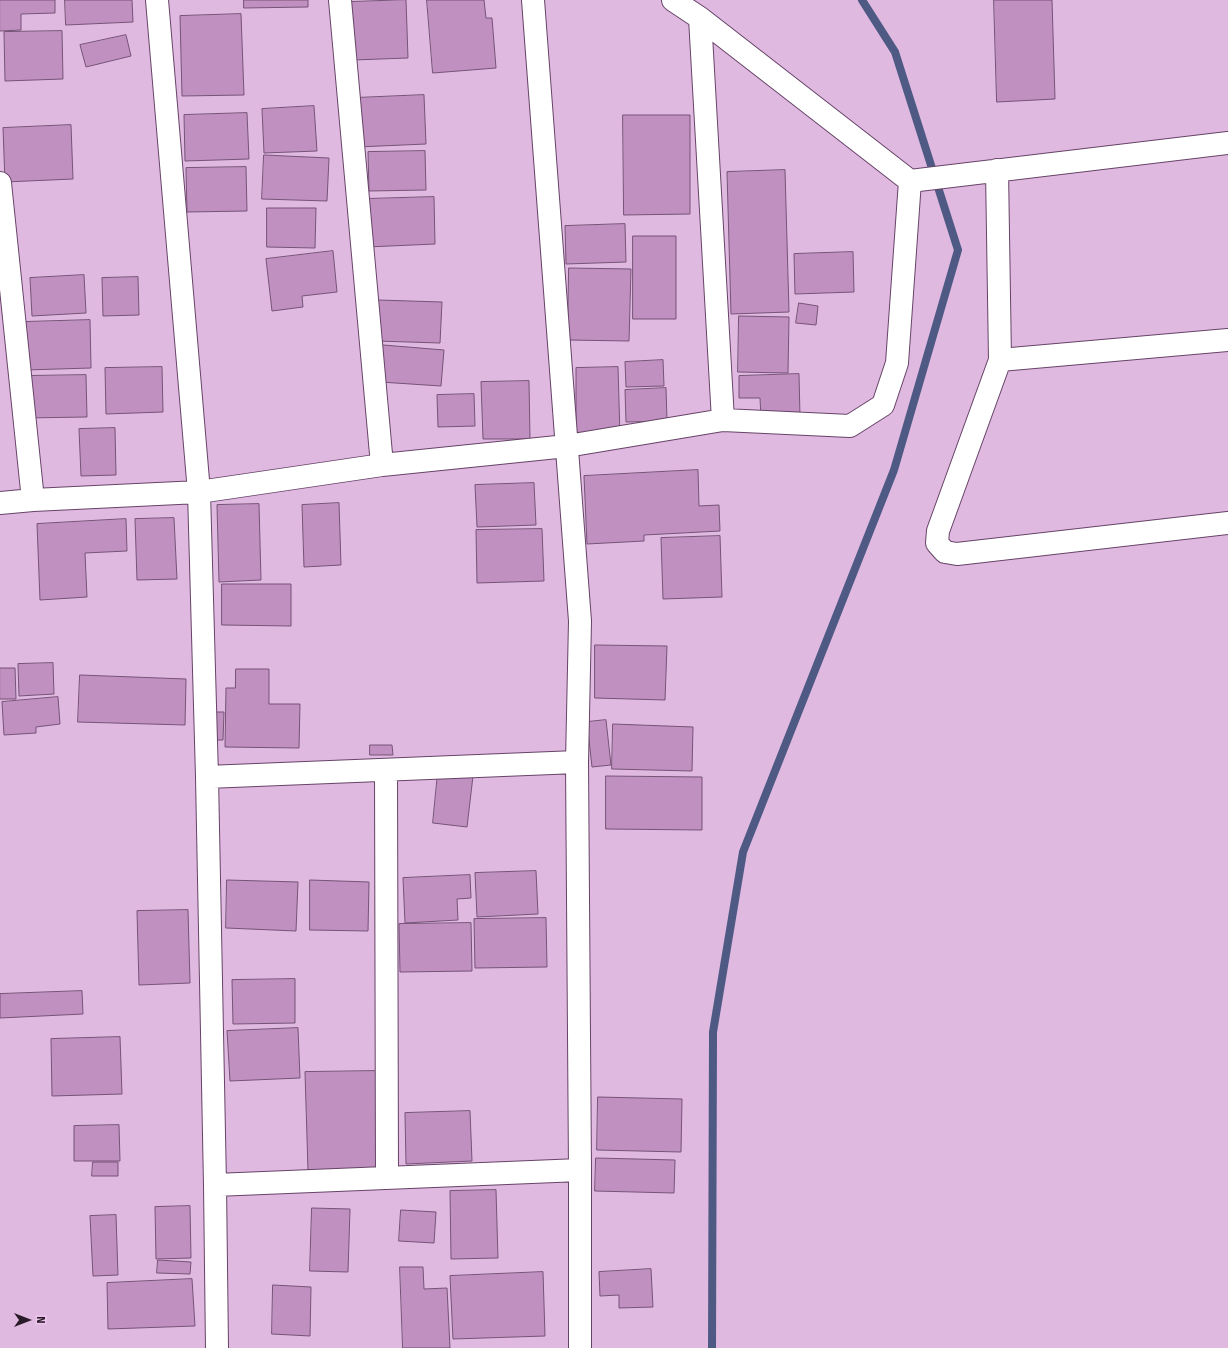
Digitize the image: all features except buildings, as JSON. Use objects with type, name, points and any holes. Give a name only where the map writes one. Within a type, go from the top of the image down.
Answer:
[{"type":"street","points":[[157,0],[199,492],[207,777],[217,1348]]},
{"type":"street","points":[[340,0],[382,465]]},
{"type":"street","points":[[533,0],[580,621],[577,762],[580,1348]]},
{"type":"street","points":[[673,0],[700,18],[911,180],[1228,143]]},
{"type":"street","points":[[700,18],[723,420]]},
{"type":"street","points":[[995,170],[1000,360],[938,531],[937,543],[944,552],[957,554],[1228,523]]},
{"type":"street","points":[[0,503],[199,492],[382,465],[567,446],[723,420],[850,426],[883,405],[897,363],[911,180]]},
{"type":"street","points":[[0,183],[33,500]]},
{"type":"street","points":[[1000,360],[1228,340]]},
{"type":"street","points":[[207,777],[577,762]]},
{"type":"street","points":[[386,770],[387,1178]]},
{"type":"street","points":[[215,1185],[580,1170]]},
{"type":"waterway","points":[[712,1348],[713,1032],[743,852],[894,470],[958,250],[895,52],[862,0]]}]
